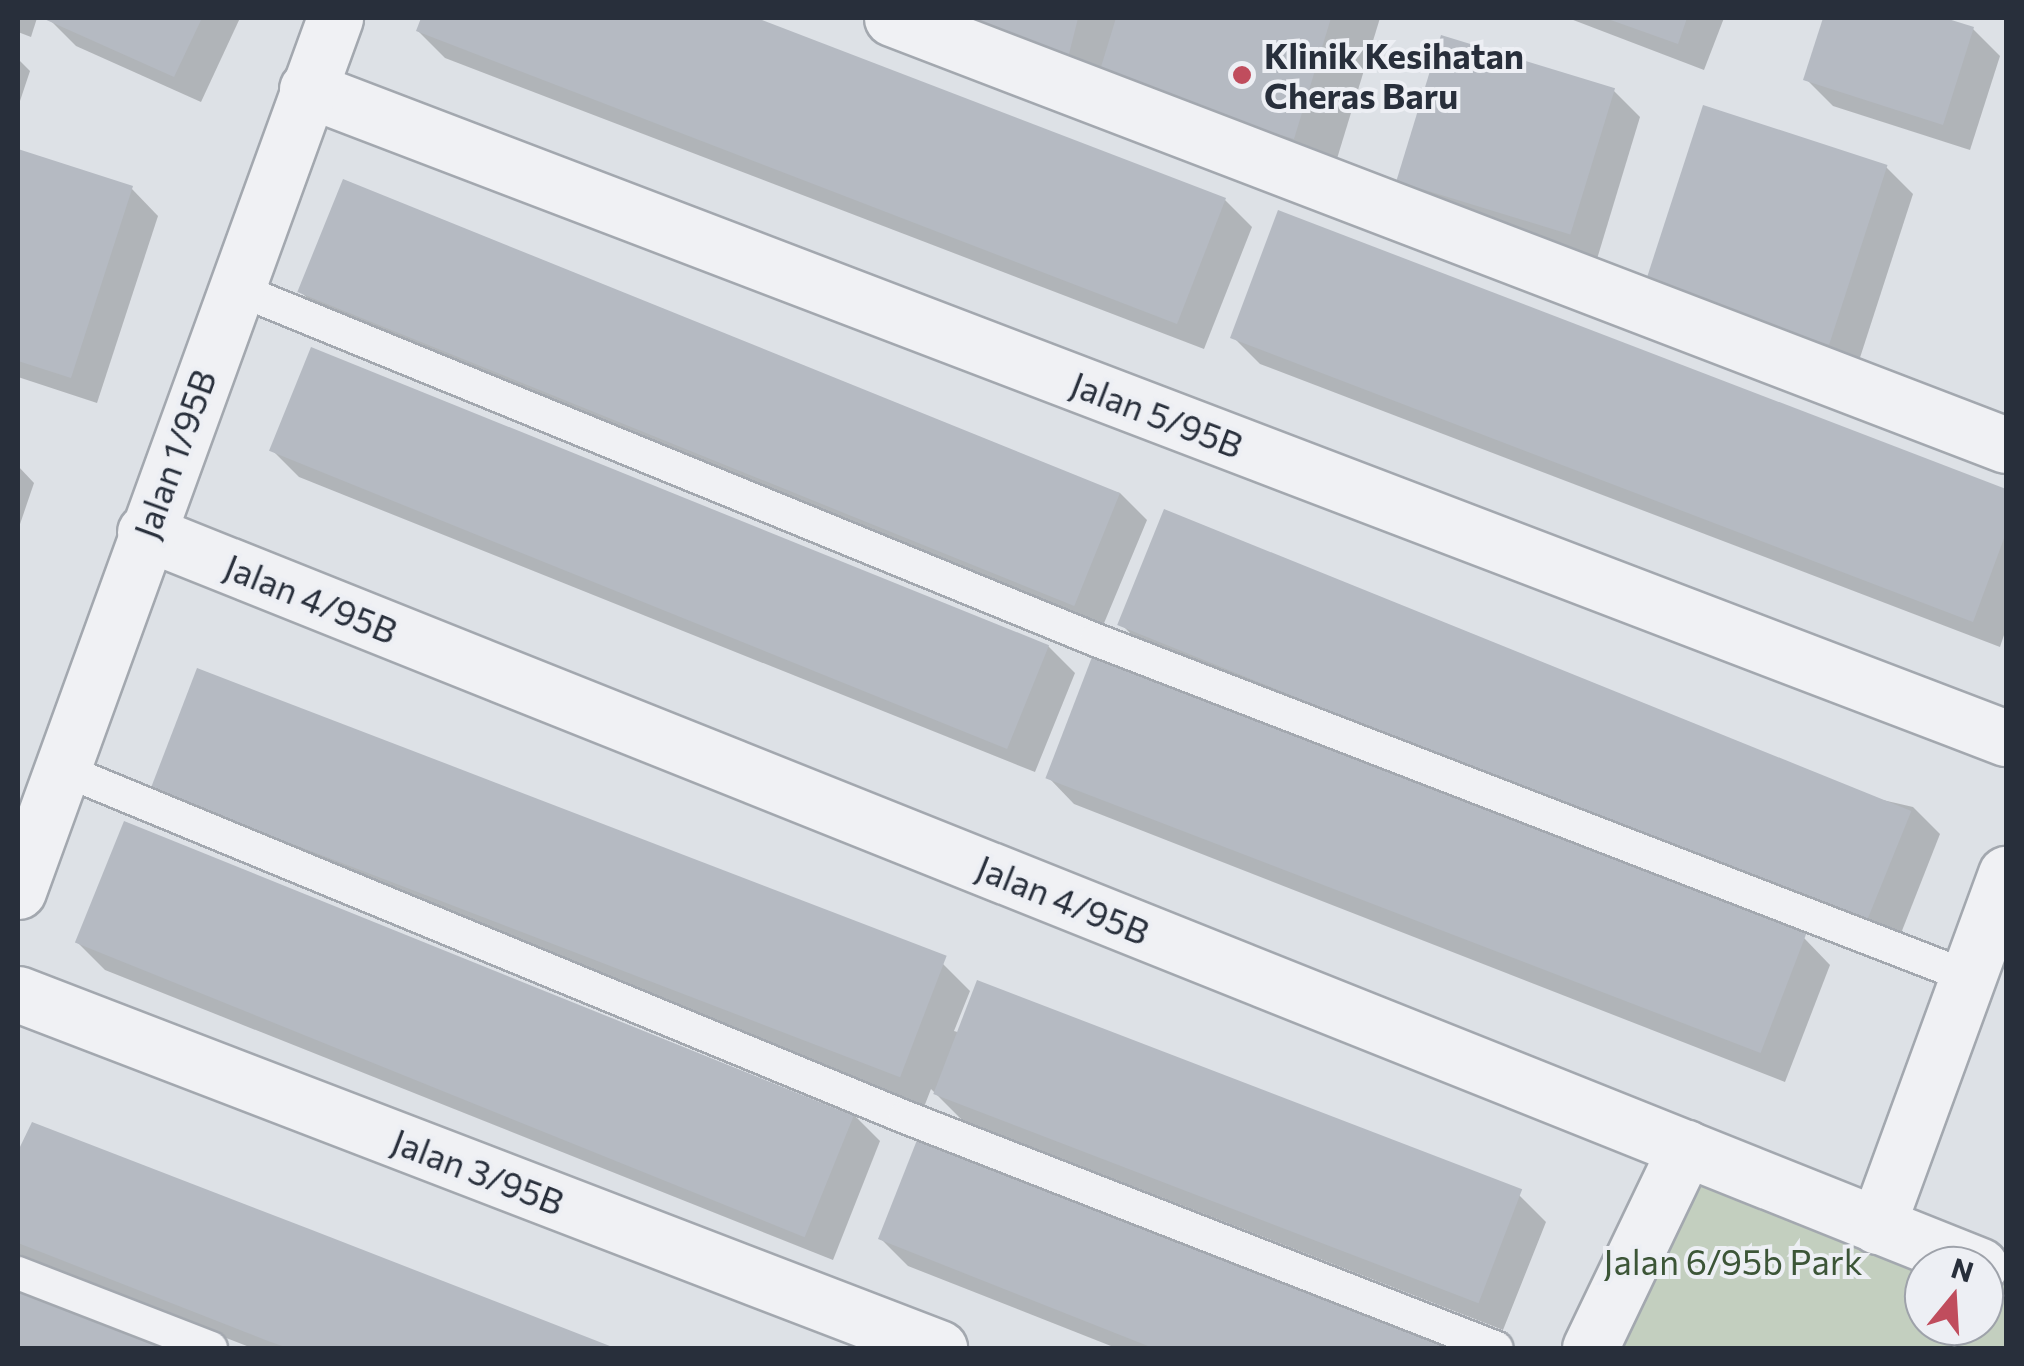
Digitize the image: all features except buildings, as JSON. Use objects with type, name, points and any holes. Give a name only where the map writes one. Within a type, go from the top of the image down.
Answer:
[{"type":"street","name":"Jalan 1/95B","points":[[18,891],[145,532],[335,18]]},
{"type":"street","points":[[892,18],[2006,445]]},
{"type":"street","name":"Jalan 5/95B","points":[[308,88],[2006,738]]},
{"type":"street","name":"Jalan 4/95B","points":[[145,532],[1929,1246]]},
{"type":"street","points":[[1878,1226],[2006,874]]},
{"type":"street","name":"Jalan 3/95B","points":[[18,994],[939,1348]]},
{"type":"street","points":[[1590,1348],[1686,1148]]},
{"type":"lane","points":[[234,288],[1096,640],[1968,977]]},
{"type":"lane","points":[[60,768],[905,1117],[1497,1348]]},
{"type":"lane","points":[[18,1273],[212,1348]]},
{"type":"green space","name":"Jalan 6/95b Park","points":[[1686,1148],[1904,1256],[1904,1346],[2004,1346],[2006,1276],[2006,1348],[1590,1348]]},
{"type":"place","name":"Klinik Kesihatan Cheras Baru","points":[[1242,75]]}]
